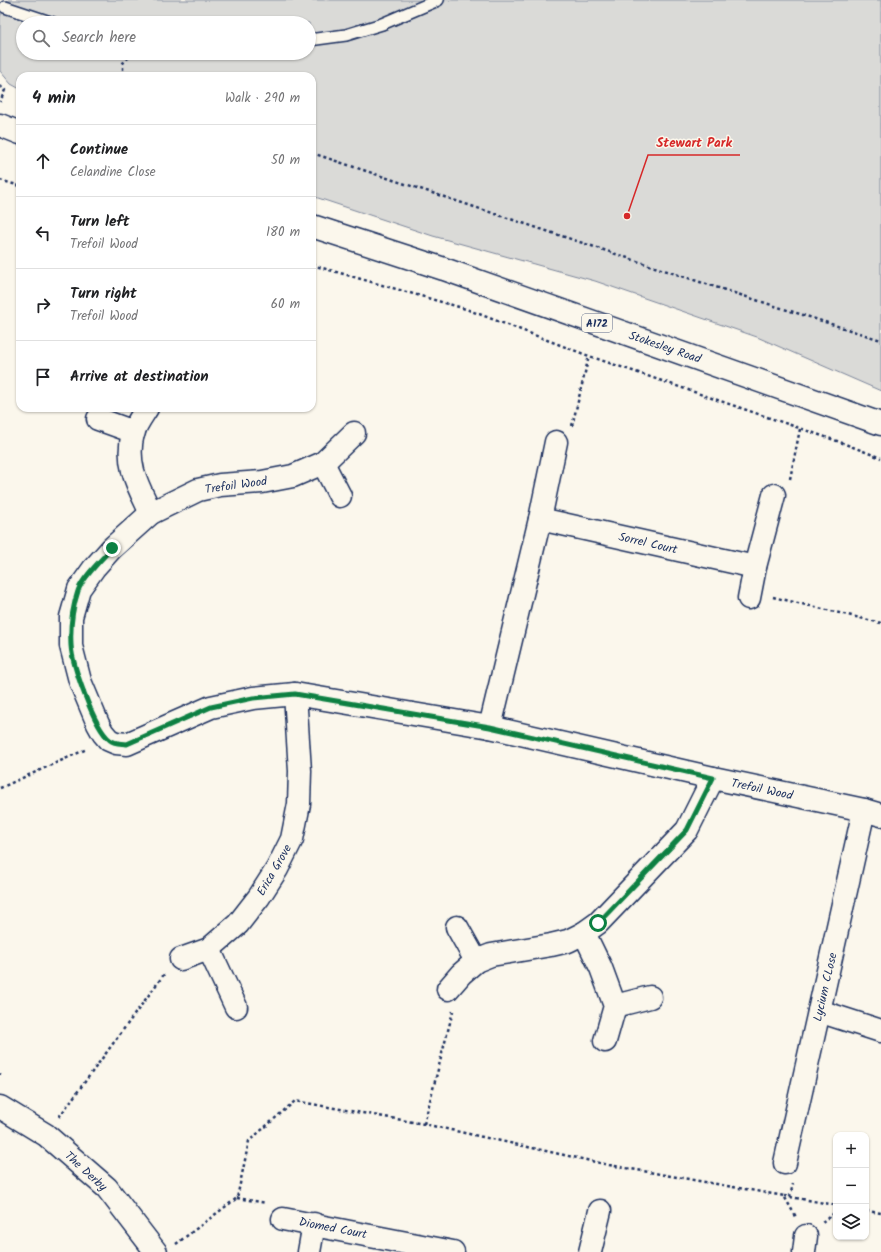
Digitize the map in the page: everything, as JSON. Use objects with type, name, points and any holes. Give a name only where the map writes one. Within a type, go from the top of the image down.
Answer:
[{"type":"street","points":[[0,125],[16,131]]},
{"type":"street","name":"Stokesley Road","points":[[316,227],[452,272],[881,424]]},
{"type":"street","points":[[145,412],[134,432],[130,461],[134,476],[151,514]]},
{"type":"street","points":[[98,419],[134,432]]},
{"type":"street","name":"Trefoil Wood","points":[[354,434],[323,463],[293,476],[262,482],[220,485],[198,490],[151,514],[112,548],[94,568],[79,589],[71,618],[71,646],[80,681],[98,724],[109,740],[116,743],[127,744],[211,707],[253,698],[295,694],[490,727],[713,778],[872,812]]},
{"type":"street","points":[[490,727],[540,519],[556,442]]},
{"type":"street","points":[[323,463],[340,496]]},
{"type":"street","points":[[750,595],[755,567],[774,495]]},
{"type":"street","name":"Sorrel Court","points":[[540,519],[755,567]]},
{"type":"street","name":"Erica Grove","points":[[181,959],[209,949],[238,924],[260,897],[277,869],[292,839],[299,804],[300,770],[295,694]]},
{"type":"street","points":[[448,989],[461,974],[476,961],[491,955],[551,946],[568,941],[584,933],[598,923],[687,830],[713,778]]},
{"type":"street","name":"Lycium CLose","points":[[785,1163],[819,1011],[872,812]]},
{"type":"street","points":[[457,927],[476,961]]},
{"type":"street","points":[[584,933],[601,968],[615,1006],[605,1041]]},
{"type":"street","points":[[209,949],[236,1007]]},
{"type":"street","points":[[615,1006],[650,997]]},
{"type":"street","points":[[819,1011],[881,1030]]},
{"type":"street","name":"The Derby","points":[[0,1107],[46,1135],[107,1188],[164,1250]]},
{"type":"street","points":[[590,1252],[600,1211]]},
{"type":"street","name":"Diomed Court","points":[[283,1219],[453,1252]]},
{"type":"street","points":[[308,1252],[314,1224]]},
{"type":"lane","points":[[316,39],[346,35],[382,24],[438,0]]},
{"type":"lane","points":[[5,7],[32,16]]},
{"type":"path","points":[[123,72],[123,63],[126,60]]},
{"type":"path","points":[[0,86],[5,90],[0,103]]},
{"type":"path","points":[[316,154],[700,282],[881,340]]},
{"type":"path","points":[[0,180],[16,185]]},
{"type":"path","points":[[316,266],[466,309],[589,356],[800,430],[840,442],[881,458]]},
{"type":"path","points":[[556,442],[568,445],[589,356]]},
{"type":"path","points":[[774,495],[786,498],[800,430]]},
{"type":"path","points":[[750,595],[881,623]]},
{"type":"path","points":[[0,788],[109,740]]},
{"type":"path","points":[[46,1135],[173,962],[181,959]]},
{"type":"path","points":[[424,1124],[457,997],[448,989]]},
{"type":"path","points":[[164,1250],[238,1198],[249,1141],[296,1101],[424,1124],[608,1165],[784,1196],[805,1244],[818,1237],[822,1222],[833,1214]]},
{"type":"path","points":[[790,1197],[833,1204]]},
{"type":"path","points":[[869,1211],[881,1213]]},
{"type":"shaded area","points":[[8,0],[881,0],[881,391],[757,337],[595,281],[433,236],[316,197],[316,72],[16,72],[16,87],[11,84],[0,71],[0,17]]},
{"type":"place","name":"Stewart Park","points":[[627,216]]},
{"type":"route","points":[[112,548],[94,568],[79,589],[71,618],[71,646],[80,681],[98,724],[109,740],[116,743],[127,744],[211,707],[253,698],[295,694],[490,727],[713,778],[687,830],[598,923]]}]
